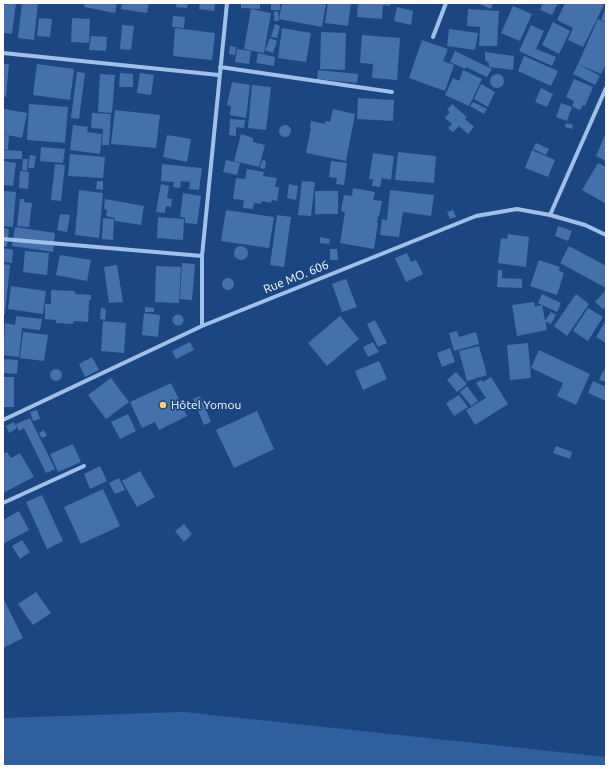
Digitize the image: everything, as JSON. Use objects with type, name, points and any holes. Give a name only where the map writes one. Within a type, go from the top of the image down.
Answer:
[{"type":"street","points":[[202,326],[202,256],[227,3]]},
{"type":"street","points":[[433,37],[446,3]]},
{"type":"street","points":[[3,53],[219,75]]},
{"type":"street","points":[[220,67],[392,92]]},
{"type":"street","points":[[550,216],[606,88]]},
{"type":"street","name":"Rue MO. 606","points":[[3,420],[202,326],[476,216],[517,209],[586,225],[606,234]]},
{"type":"street","points":[[3,239],[202,256]]},
{"type":"street","points":[[3,503],[84,466]]},
{"type":"shaded area","points":[[184,712],[606,757],[606,766],[3,766],[3,718]]},
{"type":"building","points":[[3,3],[16,3],[12,34],[3,33]]},
{"type":"building","points":[[22,3],[38,3],[34,40],[18,38]]},
{"type":"building","points":[[85,3],[117,3],[115,13],[84,7]]},
{"type":"building","points":[[122,3],[149,3],[147,13],[121,9]]},
{"type":"building","points":[[177,3],[188,3],[187,8],[176,7]]},
{"type":"building","points":[[200,3],[215,3],[214,11],[199,9]]},
{"type":"building","points":[[241,3],[260,3],[260,9],[241,8]]},
{"type":"building","points":[[271,3],[280,3],[280,10],[271,10]]},
{"type":"building","points":[[282,3],[326,3],[322,27],[279,19]]},
{"type":"building","points":[[328,3],[351,3],[348,26],[325,23]]},
{"type":"building","points":[[358,3],[390,3],[390,6],[383,5],[382,19],[357,17]]},
{"type":"building","points":[[477,3],[493,3],[491,9]]},
{"type":"building","points":[[543,3],[558,3],[552,15],[540,10]]},
{"type":"building","points":[[565,3],[599,3],[604,5],[583,47],[568,40],[573,28],[557,20]]},
{"type":"building","points":[[513,6],[532,14],[520,41],[501,33]]},
{"type":"building","points":[[606,6],[606,22],[601,20]]},
{"type":"building","points":[[397,7],[413,11],[411,25],[394,21]]},
{"type":"building","points":[[251,9],[271,13],[264,53],[244,49]]},
{"type":"building","points":[[468,9],[499,11],[497,46],[479,46],[480,27],[467,26]]},
{"type":"building","points":[[278,11],[279,21],[274,21],[274,12]]},
{"type":"building","points":[[173,16],[185,17],[184,28],[172,27]]},
{"type":"building","points":[[39,18],[52,19],[50,37],[37,36]]},
{"type":"building","points":[[72,18],[90,19],[89,43],[71,42]]},
{"type":"building","points":[[598,19],[606,23],[606,64],[601,74],[578,64]]},
{"type":"building","points":[[553,22],[570,31],[559,54],[542,45]]},
{"type":"building","points":[[275,24],[280,26],[277,38],[271,37]]},
{"type":"building","points":[[122,25],[134,26],[131,50],[120,49]]},
{"type":"building","points":[[531,25],[544,31],[536,49],[556,57],[552,66],[519,51]]},
{"type":"building","points":[[175,28],[215,33],[212,60],[173,56]]},
{"type":"building","points":[[282,28],[311,33],[306,62],[278,58]]},
{"type":"building","points":[[449,29],[478,33],[475,50],[447,46]]},
{"type":"building","points":[[321,32],[346,33],[345,70],[320,69]]},
{"type":"building","points":[[362,35],[400,38],[397,80],[372,78],[373,64],[360,63]]},
{"type":"building","points":[[91,36],[107,37],[106,51],[89,50]]},
{"type":"building","points":[[270,38],[277,41],[273,53],[265,50]]},
{"type":"building","points":[[422,40],[448,49],[443,61],[454,65],[445,91],[409,78]]},
{"type":"building","points":[[230,46],[236,47],[235,55],[229,54]]},
{"type":"building","points":[[237,49],[251,51],[249,64],[235,62]]},
{"type":"building","points":[[455,51],[492,69],[487,77],[466,67],[465,69],[450,62]]},
{"type":"building","points":[[485,52],[514,56],[513,70],[489,67],[489,63],[485,60]]},
{"type":"building","points":[[258,53],[275,57],[274,66],[256,63]]},
{"type":"building","points":[[524,56],[558,71],[551,86],[518,71]]},
{"type":"building","points":[[3,64],[9,64],[6,97],[3,96]]},
{"type":"building","points":[[37,64],[74,69],[70,100],[33,95]]},
{"type":"building","points":[[578,64],[600,76],[595,85],[573,74]]},
{"type":"building","points":[[318,70],[358,74],[357,83],[317,79]]},
{"type":"building","points":[[463,70],[482,79],[469,106],[445,95],[453,78],[459,81]]},
{"type":"building","points":[[77,72],[85,73],[79,119],[71,118]]},
{"type":"building","points":[[120,73],[133,74],[133,87],[119,87]]},
{"type":"building","points":[[140,73],[154,75],[151,95],[137,93]]},
{"type":"building","points":[[100,74],[115,75],[112,113],[98,112]]},
{"type":"building","points":[[497,74],[502,76],[504,81],[502,86],[497,88],[492,86],[490,81],[492,76]]},
{"type":"building","points":[[574,79],[593,87],[585,106],[583,105],[580,110],[572,106],[574,101],[566,97]]},
{"type":"building","points":[[232,82],[250,85],[246,118],[230,115],[231,106],[227,105]]},
{"type":"building","points":[[481,84],[495,92],[488,107],[474,99]]},
{"type":"building","points":[[252,85],[271,87],[266,130],[248,128]]},
{"type":"building","points":[[541,88],[553,94],[547,107],[535,102]]},
{"type":"building","points":[[358,98],[394,100],[393,121],[357,119]]},
{"type":"building","points":[[473,102],[487,109],[484,114],[470,106]]},
{"type":"building","points":[[561,103],[572,107],[567,121],[556,117]]},
{"type":"building","points":[[29,104],[68,107],[65,143],[27,140]]},
{"type":"building","points":[[452,104],[467,117],[465,119],[474,127],[468,134],[459,126],[453,132],[448,128],[452,124],[445,118],[450,112],[447,110]]},
{"type":"building","points":[[4,109],[27,113],[22,138],[3,134]]},
{"type":"building","points":[[333,109],[355,114],[346,161],[306,153],[311,121],[325,124],[325,121],[330,122]]},
{"type":"building","points":[[115,110],[160,115],[156,148],[111,144]]},
{"type":"building","points":[[92,113],[111,114],[109,145],[102,145],[103,129],[91,128]]},
{"type":"building","points":[[230,119],[245,120],[244,128],[236,127],[236,136],[229,135]]},
{"type":"building","points":[[566,123],[573,125],[572,129],[565,127]]},
{"type":"building","points":[[73,125],[88,127],[87,132],[102,134],[100,154],[70,150]]},
{"type":"building","points":[[283,125],[287,125],[291,131],[287,137],[283,137],[279,133],[279,129]]},
{"type":"building","points":[[606,133],[606,161],[596,156]]},
{"type":"building","points":[[241,134],[253,138],[253,142],[265,145],[259,167],[234,161]]},
{"type":"building","points":[[3,135],[9,135],[8,150],[3,149]]},
{"type":"building","points":[[167,135],[191,139],[187,162],[163,157]]},
{"type":"building","points":[[536,143],[549,149],[546,155],[533,149]]},
{"type":"building","points":[[41,147],[65,149],[63,163],[40,161]]},
{"type":"building","points":[[3,150],[22,151],[22,159],[3,159]]},
{"type":"building","points":[[532,150],[555,160],[548,177],[525,168]]},
{"type":"building","points":[[398,152],[436,156],[434,183],[395,180]]},
{"type":"building","points":[[373,153],[394,156],[391,180],[382,178],[380,187],[372,186],[373,179],[369,179]]},
{"type":"building","points":[[70,154],[105,157],[103,178],[68,176]]},
{"type":"building","points":[[30,155],[36,156],[34,168],[28,168]]},
{"type":"building","points":[[23,159],[28,159],[27,171],[22,170]]},
{"type":"building","points":[[226,160],[240,163],[237,175],[223,172]]},
{"type":"building","points":[[262,160],[266,161],[265,169],[260,168]]},
{"type":"building","points":[[3,161],[16,163],[13,186],[3,185]]},
{"type":"building","points":[[331,161],[347,163],[344,185],[336,184],[337,178],[329,177]]},
{"type":"building","points":[[598,163],[606,167],[606,204],[582,190]]},
{"type":"building","points":[[55,164],[65,165],[61,201],[51,200]]},
{"type":"building","points":[[162,164],[202,168],[199,190],[189,189],[190,182],[181,181],[180,188],[173,187],[174,182],[161,181]]},
{"type":"building","points":[[247,169],[264,172],[263,176],[277,178],[275,187],[279,187],[277,201],[272,200],[271,203],[262,201],[261,204],[254,203],[253,209],[243,208],[244,200],[233,199],[236,178],[245,179]]},
{"type":"building","points":[[20,171],[29,172],[28,189],[19,188]]},
{"type":"building","points":[[97,181],[103,181],[103,190],[96,189]]},
{"type":"building","points":[[302,181],[315,182],[311,216],[298,215]]},
{"type":"building","points":[[161,184],[169,186],[167,198],[172,199],[171,207],[166,206],[165,213],[156,212]]},
{"type":"building","points":[[289,184],[298,186],[296,200],[287,198]]},
{"type":"building","points":[[353,188],[375,192],[373,200],[382,201],[378,216],[374,249],[340,243],[345,212],[341,211],[344,195],[352,196]]},
{"type":"building","points":[[79,190],[103,193],[99,238],[75,235]]},
{"type":"building","points":[[390,190],[434,195],[431,216],[403,212],[399,237],[380,235],[382,219],[387,220]]},
{"type":"building","points":[[4,191],[16,192],[13,227],[3,226]]},
{"type":"building","points":[[315,191],[338,191],[338,214],[315,214]]},
{"type":"building","points":[[183,193],[201,196],[197,224],[185,223],[185,218],[180,217]]},
{"type":"building","points":[[20,199],[24,199],[24,202],[32,203],[29,227],[17,226]]},
{"type":"building","points":[[105,199],[144,206],[141,225],[115,221],[115,218],[106,216],[107,210],[104,209]]},
{"type":"building","points":[[226,210],[274,217],[269,248],[221,241]]},
{"type":"building","points":[[453,210],[456,217],[450,219],[447,212]]},
{"type":"building","points":[[60,214],[70,215],[67,232],[57,230]]},
{"type":"building","points":[[277,215],[291,217],[284,267],[270,265]]},
{"type":"building","points":[[158,217],[184,219],[183,240],[157,238]]},
{"type":"building","points":[[103,218],[114,219],[113,240],[102,239]]},
{"type":"building","points":[[558,226],[572,231],[568,241],[555,236]]},
{"type":"building","points":[[15,227],[55,233],[53,252],[12,246]]},
{"type":"building","points":[[3,228],[9,229],[7,247],[3,246]]},
{"type":"building","points":[[508,234],[529,237],[526,267],[498,263],[501,238],[507,239]]},
{"type":"building","points":[[320,237],[330,239],[329,244],[320,243]]},
{"type":"building","points":[[238,246],[244,246],[248,250],[248,256],[244,260],[238,260],[234,256],[234,250]]},
{"type":"building","points":[[569,246],[606,266],[606,288],[560,263]]},
{"type":"building","points":[[3,248],[13,250],[12,263],[3,262]]},
{"type":"building","points":[[330,249],[337,249],[338,260],[330,260]]},
{"type":"building","points":[[25,251],[49,253],[47,275],[23,272]]},
{"type":"building","points":[[407,253],[411,262],[416,260],[423,274],[406,282],[395,258]]},
{"type":"building","points":[[60,255],[91,260],[87,281],[56,275]]},
{"type":"building","points":[[539,260],[560,267],[559,271],[564,273],[557,295],[530,286]]},
{"type":"building","points":[[182,263],[195,264],[192,300],[180,299]]},
{"type":"building","points":[[3,264],[10,265],[5,314],[3,314]]},
{"type":"building","points":[[117,265],[123,302],[109,303],[104,267]]},
{"type":"building","points":[[156,266],[181,267],[179,303],[155,302]]},
{"type":"building","points":[[498,270],[502,270],[502,278],[522,279],[522,288],[497,287]]},
{"type":"building","points":[[226,278],[230,278],[234,284],[230,290],[226,290],[222,286],[222,282]]},
{"type":"building","points":[[346,279],[357,307],[342,312],[332,284]]},
{"type":"building","points":[[11,286],[46,291],[43,314],[8,309]]},
{"type":"building","points":[[51,290],[75,291],[75,294],[91,295],[91,300],[89,300],[88,322],[74,321],[73,324],[56,323],[56,320],[45,319],[45,304],[51,304]]},
{"type":"building","points":[[605,291],[606,306],[603,309],[595,302]]},
{"type":"building","points":[[542,294],[561,303],[557,312],[538,303]]},
{"type":"building","points":[[576,294],[589,304],[567,336],[554,326]]},
{"type":"building","points":[[534,302],[535,307],[542,305],[547,330],[517,336],[512,305]]},
{"type":"building","points":[[145,307],[154,308],[154,312],[145,312]]},
{"type":"building","points":[[101,308],[106,309],[105,320],[100,319]]},
{"type":"building","points":[[588,308],[603,317],[588,341],[573,331]]},
{"type":"building","points":[[551,312],[556,315],[551,324],[545,321]]},
{"type":"building","points":[[144,313],[160,315],[158,337],[142,335]]},
{"type":"building","points":[[178,314],[182,316],[184,320],[182,324],[178,326],[174,324],[172,320],[174,316]]},
{"type":"building","points":[[16,316],[42,319],[40,330],[22,328],[19,357],[3,355],[5,323],[15,325]]},
{"type":"building","points":[[340,316],[359,339],[327,366],[308,343]]},
{"type":"building","points":[[375,320],[387,343],[378,347],[367,324]]},
{"type":"building","points":[[606,320],[606,343],[596,337]]},
{"type":"building","points":[[103,321],[126,323],[124,353],[101,351]]},
{"type":"building","points":[[457,331],[459,337],[476,332],[479,344],[454,351],[449,333]]},
{"type":"building","points":[[23,332],[48,335],[44,361],[20,358]]},
{"type":"building","points":[[190,342],[194,350],[176,359],[172,351]]},
{"type":"building","points":[[373,342],[379,352],[368,357],[363,347]]},
{"type":"building","points":[[528,343],[531,378],[510,380],[507,345]]},
{"type":"building","points":[[479,346],[487,375],[467,381],[459,351]]},
{"type":"building","points":[[450,348],[455,362],[442,367],[437,353]]},
{"type":"building","points":[[539,350],[590,374],[576,405],[557,396],[563,383],[531,368]]},
{"type":"building","points":[[92,357],[99,370],[85,377],[79,364]]},
{"type":"building","points":[[3,359],[18,360],[17,374],[3,373]]},
{"type":"building","points":[[379,361],[387,379],[363,390],[355,371]]},
{"type":"building","points":[[606,367],[606,382],[599,380]]},
{"type":"building","points":[[58,369],[61,370],[61,380],[54,381],[51,380],[50,373],[51,370]]},
{"type":"building","points":[[456,372],[467,384],[457,392],[447,380]]},
{"type":"building","points":[[3,377],[14,377],[14,407],[3,407]]},
{"type":"building","points":[[491,377],[508,404],[475,425],[466,410],[486,398],[476,383],[481,380],[483,382]]},
{"type":"building","points":[[111,378],[129,402],[106,419],[88,395]]},
{"type":"building","points":[[593,381],[606,387],[606,401],[588,393]]},
{"type":"building","points":[[171,383],[187,416],[159,430],[155,422],[142,428],[130,402]]},
{"type":"building","points":[[467,386],[478,401],[471,406],[460,392]]},
{"type":"building","points":[[459,395],[468,407],[454,416],[446,403]]},
{"type":"building","points":[[200,396],[211,422],[204,425],[193,399]]},
{"type":"building","points":[[37,410],[40,419],[33,421],[30,412]]},
{"type":"building","points":[[257,411],[274,449],[234,468],[216,430]]},
{"type":"building","points":[[128,414],[136,431],[120,439],[111,422]]},
{"type":"building","points":[[30,418],[55,469],[46,473],[24,428],[19,431],[16,424]]},
{"type":"building","points":[[14,422],[17,428],[9,433],[6,426]]},
{"type":"building","points":[[44,430],[47,436],[42,438],[39,433]]},
{"type":"building","points":[[73,444],[81,462],[58,472],[50,454]]},
{"type":"building","points":[[556,446],[572,452],[570,459],[553,453]]},
{"type":"building","points":[[7,452],[11,458],[20,453],[34,477],[3,493],[3,454]]},
{"type":"building","points":[[100,466],[107,481],[90,489],[84,474]]},
{"type":"building","points":[[140,471],[155,497],[137,507],[122,481]]},
{"type":"building","points":[[119,478],[125,490],[115,494],[109,483]]},
{"type":"building","points":[[103,489],[120,526],[81,544],[64,507]]},
{"type":"building","points":[[42,495],[63,541],[47,549],[26,502]]},
{"type":"building","points":[[19,511],[29,530],[3,544],[3,520]]},
{"type":"building","points":[[184,524],[192,534],[184,542],[175,531]]},
{"type":"building","points":[[22,540],[30,552],[20,559],[12,546]]},
{"type":"building","points":[[36,592],[51,613],[33,625],[18,604]]},
{"type":"building","points":[[3,598],[23,638],[3,648]]},
{"type":"place","name":"Hôtel Yomou","points":[[163,405]]}]
